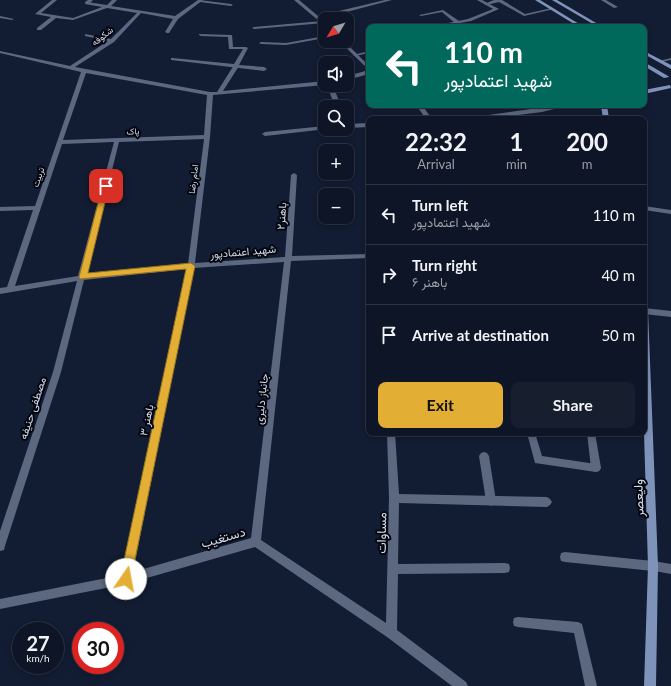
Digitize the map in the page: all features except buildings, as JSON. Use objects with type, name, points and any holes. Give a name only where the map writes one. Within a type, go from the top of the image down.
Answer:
[{"type":"street","points":[[55,0],[37,14],[73,19],[108,6],[115,0]]},
{"type":"street","points":[[296,0],[317,18],[390,0]]},
{"type":"street","points":[[449,24],[468,20],[497,9],[479,0]]},
{"type":"street","points":[[486,4],[499,0],[524,15],[552,9]]},
{"type":"street","points":[[537,0],[577,24]]},
{"type":"street","points":[[554,0],[596,24]]},
{"type":"street","points":[[604,0],[616,6]]},
{"type":"street","points":[[89,1],[108,6],[176,18]]},
{"type":"street","points":[[167,32],[176,18],[200,1],[231,5]]},
{"type":"street","points":[[421,15],[443,11],[457,22]]},
{"type":"street","name":"شکوفه","points":[[71,68],[112,41],[140,12]]},
{"type":"street","points":[[39,29],[56,16]]},
{"type":"street","points":[[0,17],[12,19]]},
{"type":"street","points":[[254,28],[318,24]]},
{"type":"street","points":[[87,35],[112,41]]},
{"type":"street","points":[[201,35],[230,36],[231,48],[246,48],[219,93]]},
{"type":"street","points":[[261,43],[286,44],[318,38]]},
{"type":"street","points":[[348,48],[366,67]]},
{"type":"street","points":[[0,52],[84,71],[210,94],[318,84]]},
{"type":"street","points":[[355,55],[366,53]]},
{"type":"street","points":[[647,54],[671,67]]},
{"type":"street","points":[[173,59],[264,69]]},
{"type":"street","points":[[661,61],[671,59]]},
{"type":"street","points":[[647,66],[668,76],[664,81],[670,87]]},
{"type":"street","name":"تربیت","points":[[10,289],[84,71]]},
{"type":"street","points":[[354,75],[366,71]]},
{"type":"street","points":[[647,91],[670,87]]},
{"type":"street","name":"امام رضا","points":[[191,266],[207,138],[210,94]]},
{"type":"street","points":[[498,116],[552,108]]},
{"type":"street","points":[[354,126],[366,125]]},
{"type":"street","points":[[265,134],[318,129]]},
{"type":"street","name":"پاک","points":[[60,142],[207,138]]},
{"type":"street","name":"مصطفی حنیفه","points":[[0,546],[57,372],[83,277],[117,140]]},
{"type":"street","name":"باهنر۲","points":[[288,258],[294,175]]},
{"type":"street","points":[[0,209],[37,208]]},
{"type":"street","points":[[647,208],[671,212]]},
{"type":"street","name":"شهید اعتمادپور","points":[[0,291],[83,277],[191,266],[288,258],[366,256]]},
{"type":"street","name":"جانباز دلیری","points":[[256,542],[288,258]]},
{"type":"street","name":"باهنر ۳","points":[[126,579],[191,266]]},
{"type":"street","points":[[647,311],[671,314]]},
{"type":"street","name":"ولیعصر","points":[[647,396],[653,566],[650,686]]},
{"type":"street","name":"مساوات","points":[[391,436],[394,498],[391,633]]},
{"type":"street","points":[[532,436],[538,460],[596,468],[591,436]]},
{"type":"street","points":[[484,456],[491,501]]},
{"type":"street","points":[[394,498],[546,502]]},
{"type":"street","name":"دستغیب","points":[[0,604],[126,579],[256,542],[391,633],[462,686]]},
{"type":"street","points":[[565,557],[671,569]]},
{"type":"street","points":[[393,569],[506,568]]},
{"type":"street","points":[[518,622],[578,628],[592,686]]},
{"type":"route","points":[[106,186],[83,277],[191,266],[126,579]]}]
